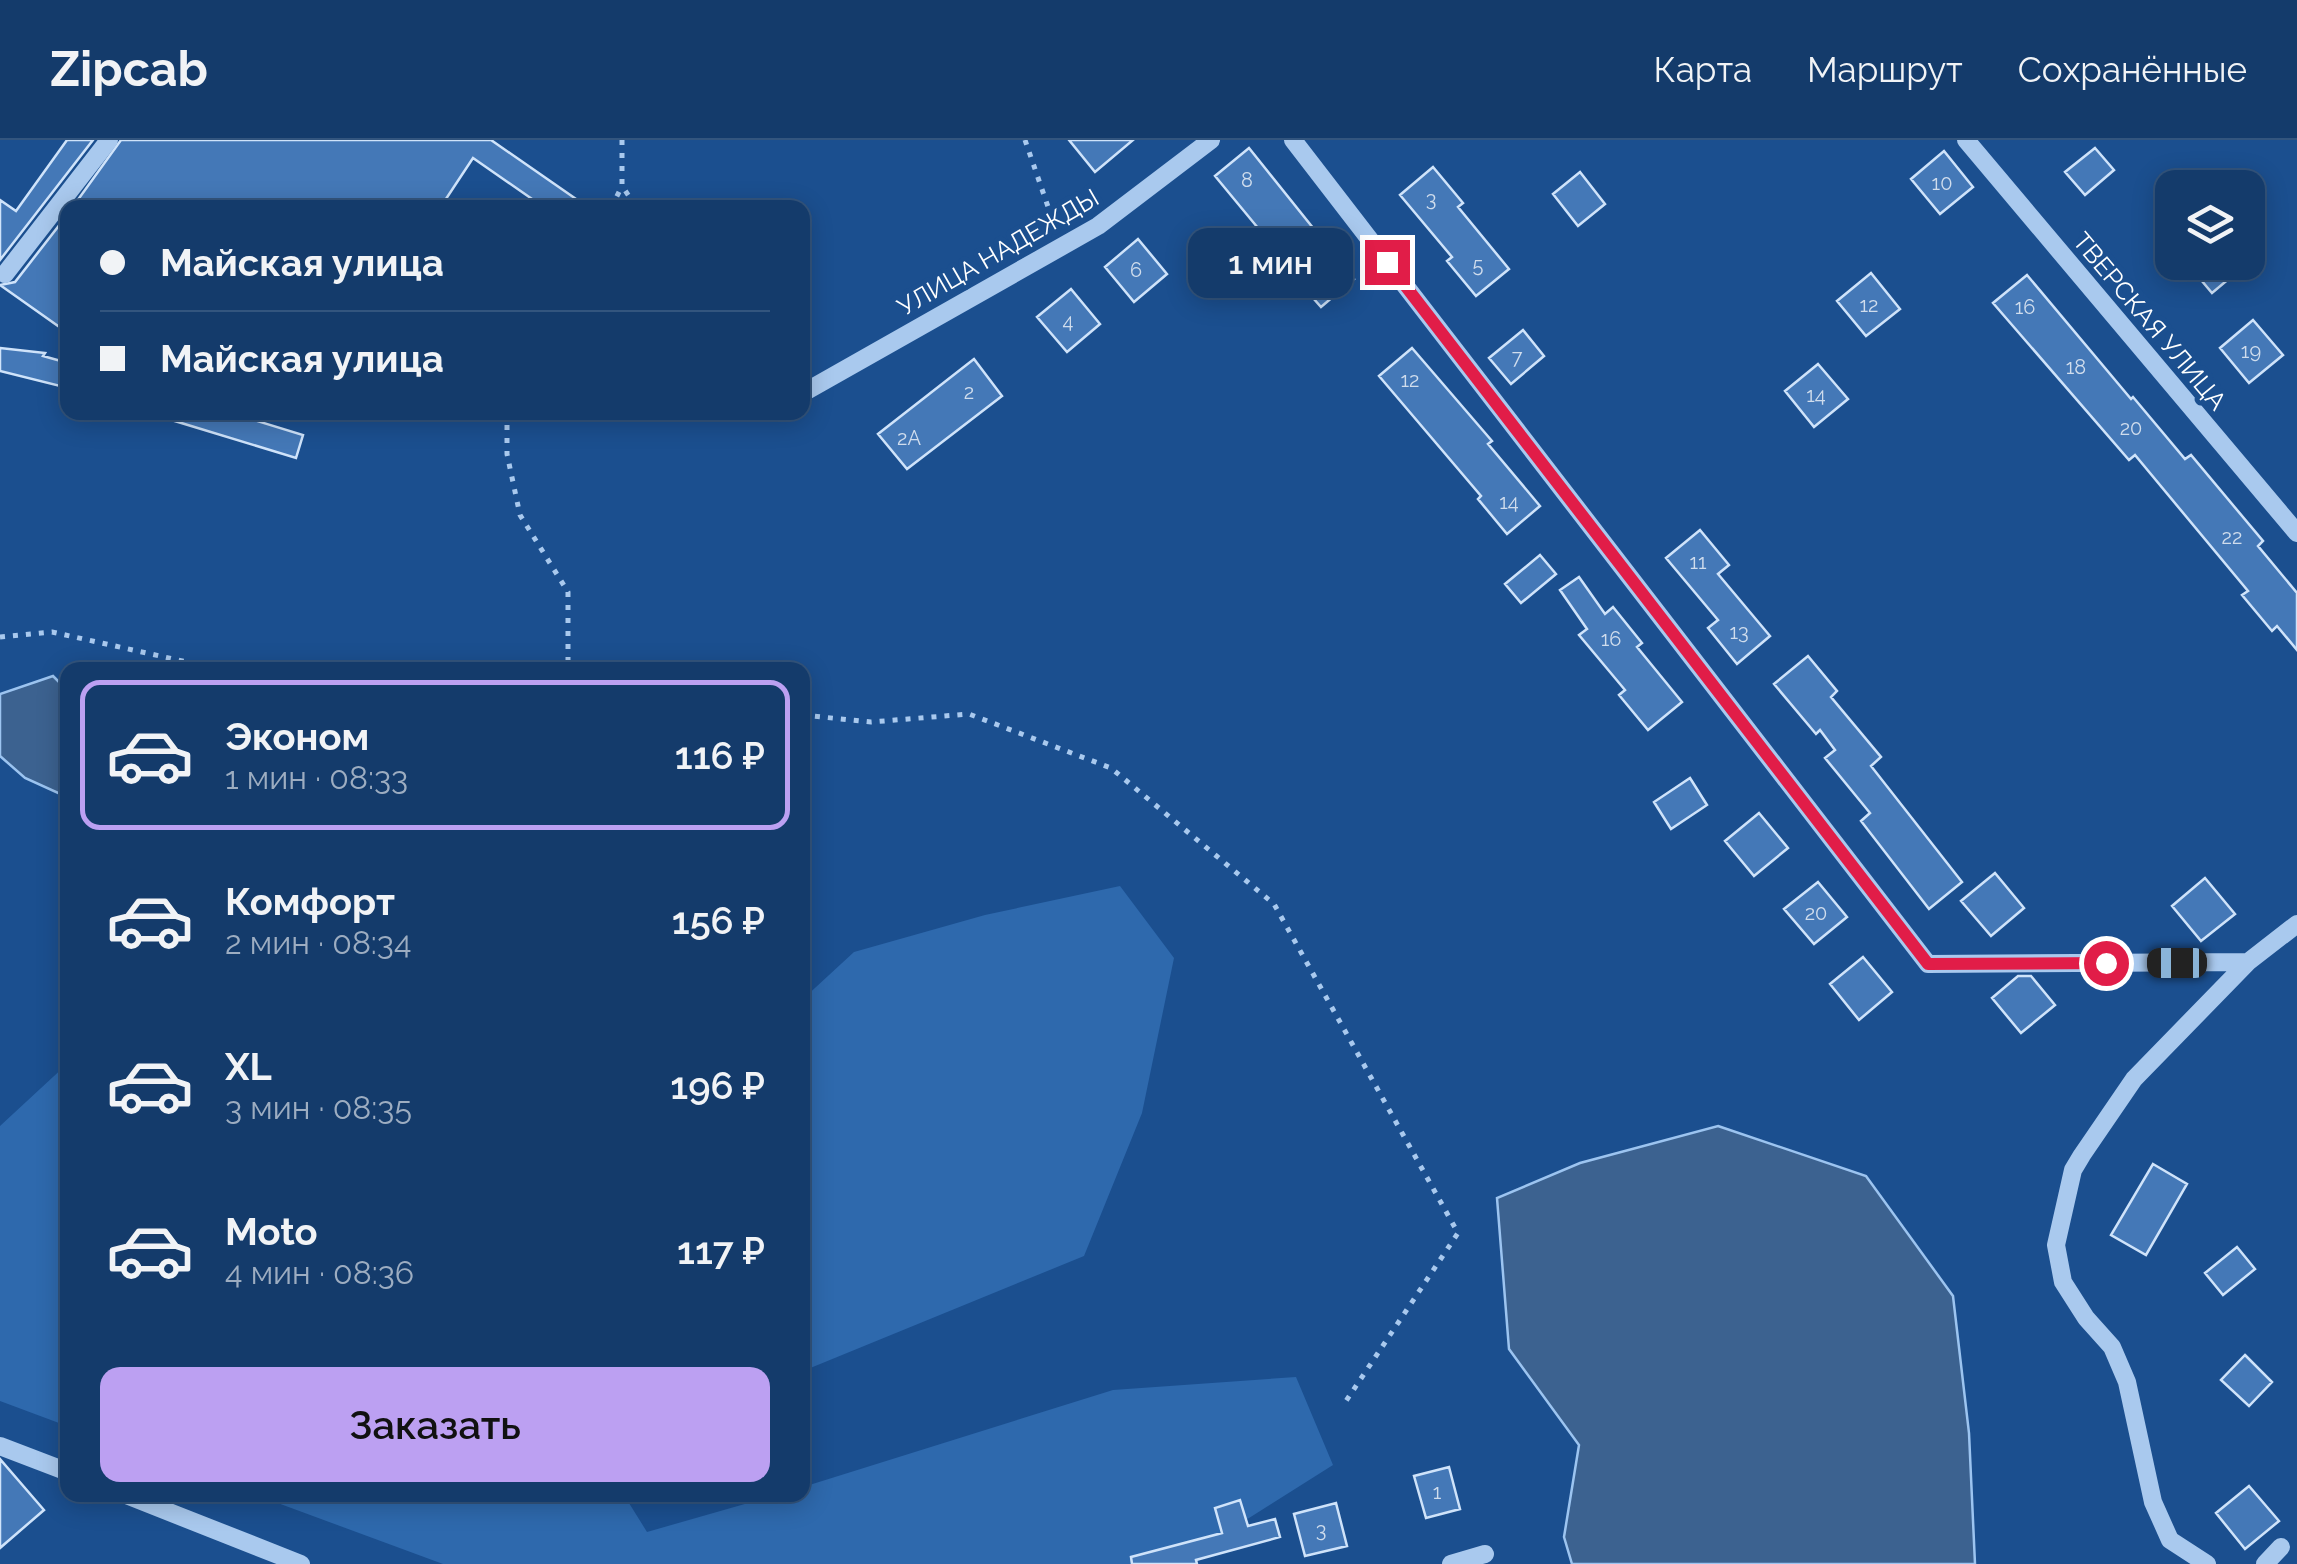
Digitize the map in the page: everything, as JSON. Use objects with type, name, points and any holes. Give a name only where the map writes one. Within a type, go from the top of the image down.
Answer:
[{"type":"street","points":[[62,200],[109,140]]},
{"type":"street","name":"УЛИЦА НАДЕЖДЫ","points":[[810,388],[1098,226],[1210,140]]},
{"type":"street","points":[[1293,140],[1928,964],[2248,962]]},
{"type":"street","name":"ТВЕРСКАЯ УЛИЦА","points":[[1966,140],[2297,533]]},
{"type":"street","points":[[5,274],[60,203]]},
{"type":"street","points":[[2207,1564],[2170,1540],[2153,1502],[2127,1382],[2112,1347],[2086,1318],[2063,1282],[2056,1245],[2073,1170],[2134,1079],[2248,962],[2297,924]]},
{"type":"street","points":[[0,1446],[60,1469]]},
{"type":"street","points":[[144,1502],[301,1564]]},
{"type":"street","points":[[2264,1564],[2281,1548]]},
{"type":"street","points":[[1451,1564],[1485,1554]]},
{"type":"path","points":[[614,200],[622,186],[622,140]]},
{"type":"path","points":[[1025,140],[1062,246]]},
{"type":"path","points":[[622,186],[632,200]]},
{"type":"path","points":[[507,420],[507,454],[520,515],[568,592],[568,662]]},
{"type":"path","points":[[0,637],[52,632],[187,662]]},
{"type":"path","points":[[810,716],[872,722],[969,714],[1111,768],[1274,904],[1458,1233],[1346,1401]]},
{"type":"shaded area","points":[[53,676],[60,683],[60,794],[25,778],[0,756],[0,694]]},
{"type":"shaded area","points":[[1120,886],[1174,958],[1142,1113],[1084,1256],[810,1368],[810,993],[854,952],[985,915]]},
{"type":"shaded area","points":[[60,1070],[60,1423],[0,1401],[0,1126]]},
{"type":"shaded area","points":[[1718,1126],[1866,1176],[1953,1296],[1969,1433],[1975,1564],[1572,1564],[1564,1537],[1579,1445],[1509,1349],[1497,1198],[1580,1163]]},
{"type":"shaded area","points":[[1296,1377],[1333,1465],[1211,1542],[1130,1564],[443,1564],[275,1502],[628,1502],[647,1532],[752,1502],[810,1502],[810,1485],[1113,1390]]},
{"type":"building","points":[[67,140],[93,140],[0,260],[0,200],[16,211]]},
{"type":"building","points":[[121,140],[491,140],[577,200],[533,200],[473,158],[445,200],[78,200]]},
{"type":"building","points":[[1069,140],[1133,140],[1095,172]]},
{"type":"building","points":[[1249,148],[1354,279],[1321,307],[1254,231],[1258,228],[1215,176]]},
{"type":"building","points":[[2095,148],[2114,170],[2085,195],[2065,172]]},
{"type":"building","points":[[1944,151],[1973,187],[1940,214],[1911,179]]},
{"type":"building","points":[[1433,167],[1463,203],[1458,207],[1509,269],[1476,296],[1447,261],[1452,257],[1400,195]]},
{"type":"building","points":[[1580,172],[1605,204],[1578,226],[1553,194]]},
{"type":"building","points":[[60,224],[60,327],[0,285],[15,282]]},
{"type":"building","points":[[1138,239],[1167,274],[1134,302],[1105,267]]},
{"type":"building","points":[[1871,273],[1900,309],[1866,336],[1837,301]]},
{"type":"building","points":[[2027,275],[2131,399],[2185,459],[2191,455],[2263,541],[2258,546],[2297,593],[2297,650],[2277,626],[2272,631],[2242,595],[2248,591],[2135,455],[2129,460],[1993,303]]},
{"type":"building","points":[[2201,280],[2228,280],[2212,293]]},
{"type":"building","points":[[1071,289],[1100,324],[1067,352],[1037,317]]},
{"type":"building","points":[[2253,320],[2283,355],[2249,383],[2220,348]]},
{"type":"building","points":[[1523,330],[1544,356],[1511,384],[1489,358]]},
{"type":"building","points":[[0,348],[45,353],[43,356],[60,361],[60,386],[0,371]]},
{"type":"building","points":[[1412,348],[1492,441],[1488,444],[1540,506],[1507,534],[1478,499],[1481,496],[1379,376]]},
{"type":"building","points":[[974,359],[1002,396],[907,469],[878,434]]},
{"type":"building","points":[[1818,364],[1848,399],[1814,427],[1785,391]]},
{"type":"building","points":[[172,420],[254,420],[303,435],[296,458]]},
{"type":"building","points":[[1700,530],[1729,565],[1718,574],[1770,636],[1737,664],[1708,628],[1718,620],[1666,558]]},
{"type":"building","points":[[1540,555],[1556,574],[1521,603],[1505,584]]},
{"type":"building","points":[[1579,577],[1605,614],[1613,607],[1642,643],[1637,647],[1682,702],[1648,730],[1619,695],[1625,690],[1579,635],[1587,629],[1560,590]]},
{"type":"building","points":[[1808,656],[1837,691],[1831,697],[1881,757],[1871,766],[1962,882],[1929,909],[1861,821],[1870,813],[1825,758],[1835,750],[1820,730],[1816,734],[1774,684]]},
{"type":"building","points":[[1690,778],[1707,805],[1671,829],[1654,802]]},
{"type":"building","points":[[1759,813],[1788,848],[1754,876],[1725,841]]},
{"type":"building","points":[[1995,873],[2024,908],[1991,936],[1961,901]]},
{"type":"building","points":[[2205,878],[2235,914],[2201,941],[2172,906]]},
{"type":"building","points":[[1818,882],[1847,917],[1814,944],[1784,909]]},
{"type":"building","points":[[1863,957],[1892,992],[1859,1020],[1830,984]]},
{"type":"building","points":[[2018,976],[2031,976],[2055,1005],[2021,1033],[1992,998]]},
{"type":"building","points":[[2153,1164],[2187,1184],[2146,1255],[2111,1235]]},
{"type":"building","points":[[2237,1247],[2255,1269],[2223,1295],[2205,1273]]},
{"type":"building","points":[[2245,1355],[2272,1382],[2249,1406],[2221,1380]]},
{"type":"building","points":[[0,1459],[44,1510],[0,1548]]},
{"type":"building","points":[[1449,1467],[1460,1509],[1426,1518],[1414,1476]]},
{"type":"building","points":[[2249,1486],[2279,1521],[2245,1549],[2216,1513]]},
{"type":"building","points":[[1240,1500],[1248,1526],[1275,1519],[1280,1537],[1196,1560],[1197,1564],[1132,1564],[1131,1557],[1222,1533],[1215,1508]]},
{"type":"building","points":[[1336,1503],[1347,1546],[1305,1556],[1294,1514]]},
{"type":"route","points":[[1387,262],[1928,964],[2106,963]]}]
